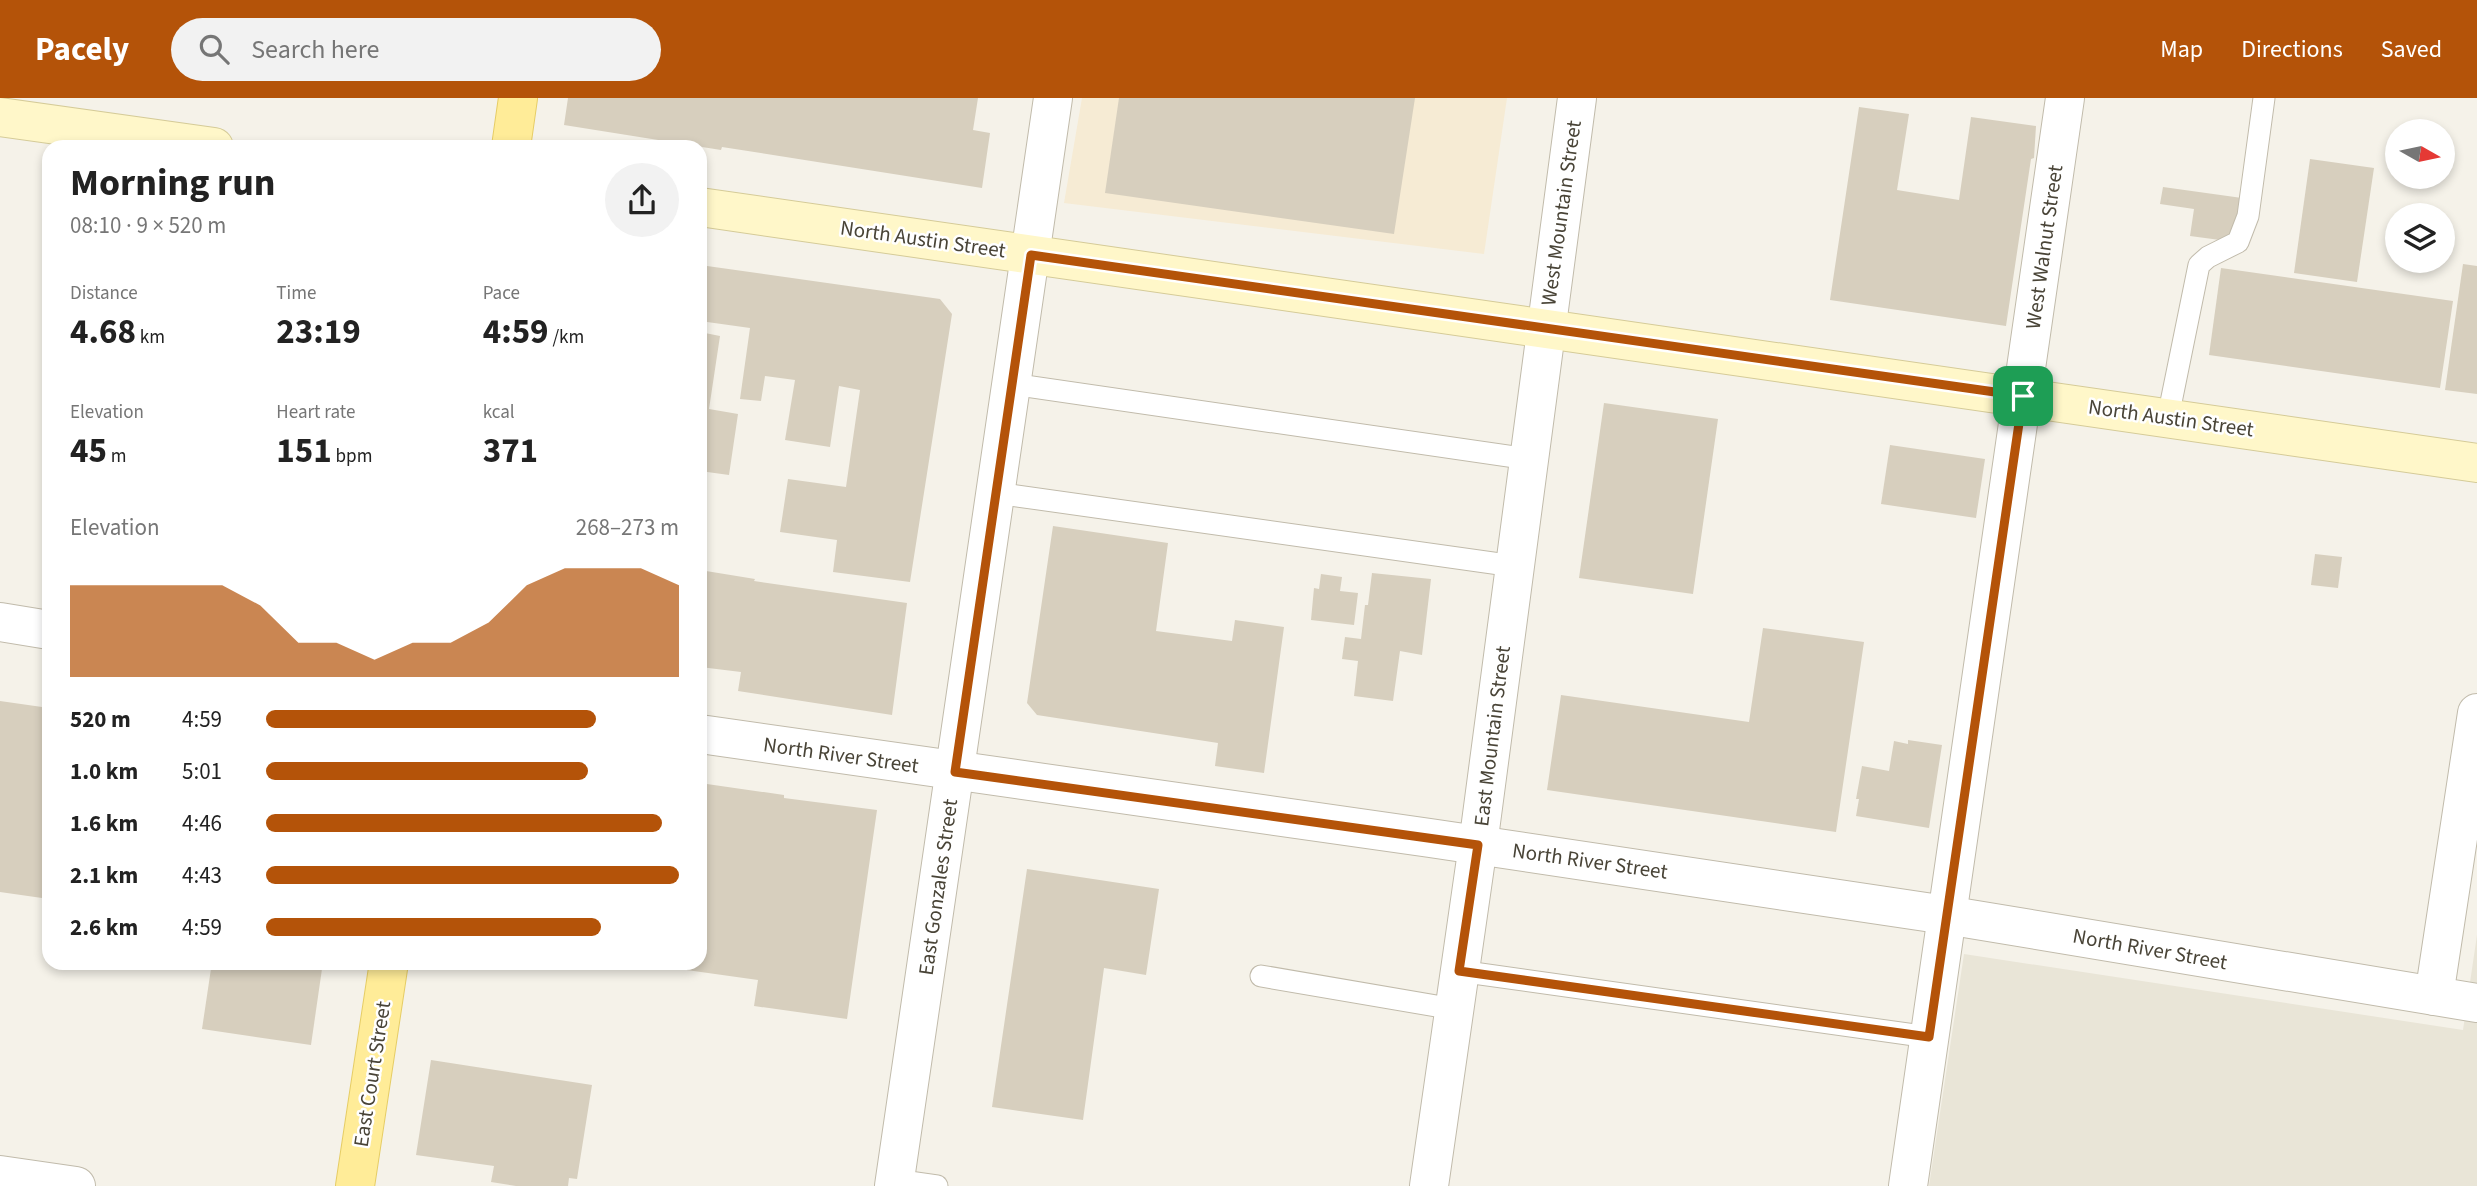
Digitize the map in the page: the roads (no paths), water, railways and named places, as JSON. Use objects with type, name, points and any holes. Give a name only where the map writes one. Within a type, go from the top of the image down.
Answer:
[{"type":"main road","points":[[512,140],[518,98]]},
{"type":"main road","points":[[0,117],[164,140]]},
{"type":"main road","name":"North Austin Street","points":[[707,208],[2477,463]]},
{"type":"main road","name":"East Court Street","points":[[355,1186],[388,970]]},
{"type":"street","name":"East Gonzales Street","points":[[894,1183],[1053,98]]},
{"type":"street","name":"West Mountain Street","points":[[1545,328],[1577,98]]},
{"type":"street","name":"West Walnut Street","points":[[1908,1186],[2065,98]]},
{"type":"street","name":"East Mountain Street","points":[[1429,1186],[1478,845],[1545,328]]},
{"type":"street","points":[[0,622],[42,629]]},
{"type":"street","points":[[2434,996],[2477,713]]},
{"type":"street","name":"North River Street","points":[[707,735],[1946,915],[2477,1003]]},
{"type":"street","points":[[0,1175],[76,1186]]},
{"type":"lane","points":[[2168,417],[2199,264],[2238,243],[2248,216],[2264,98]]},
{"type":"lane","points":[[1012,384],[1528,459]]},
{"type":"lane","points":[[996,493],[1514,566]]},
{"type":"lane","points":[[1459,971],[1929,1037]]},
{"type":"lane","points":[[1261,976],[1454,1009]]},
{"type":"lane","points":[[894,1183],[937,1186]]}]
